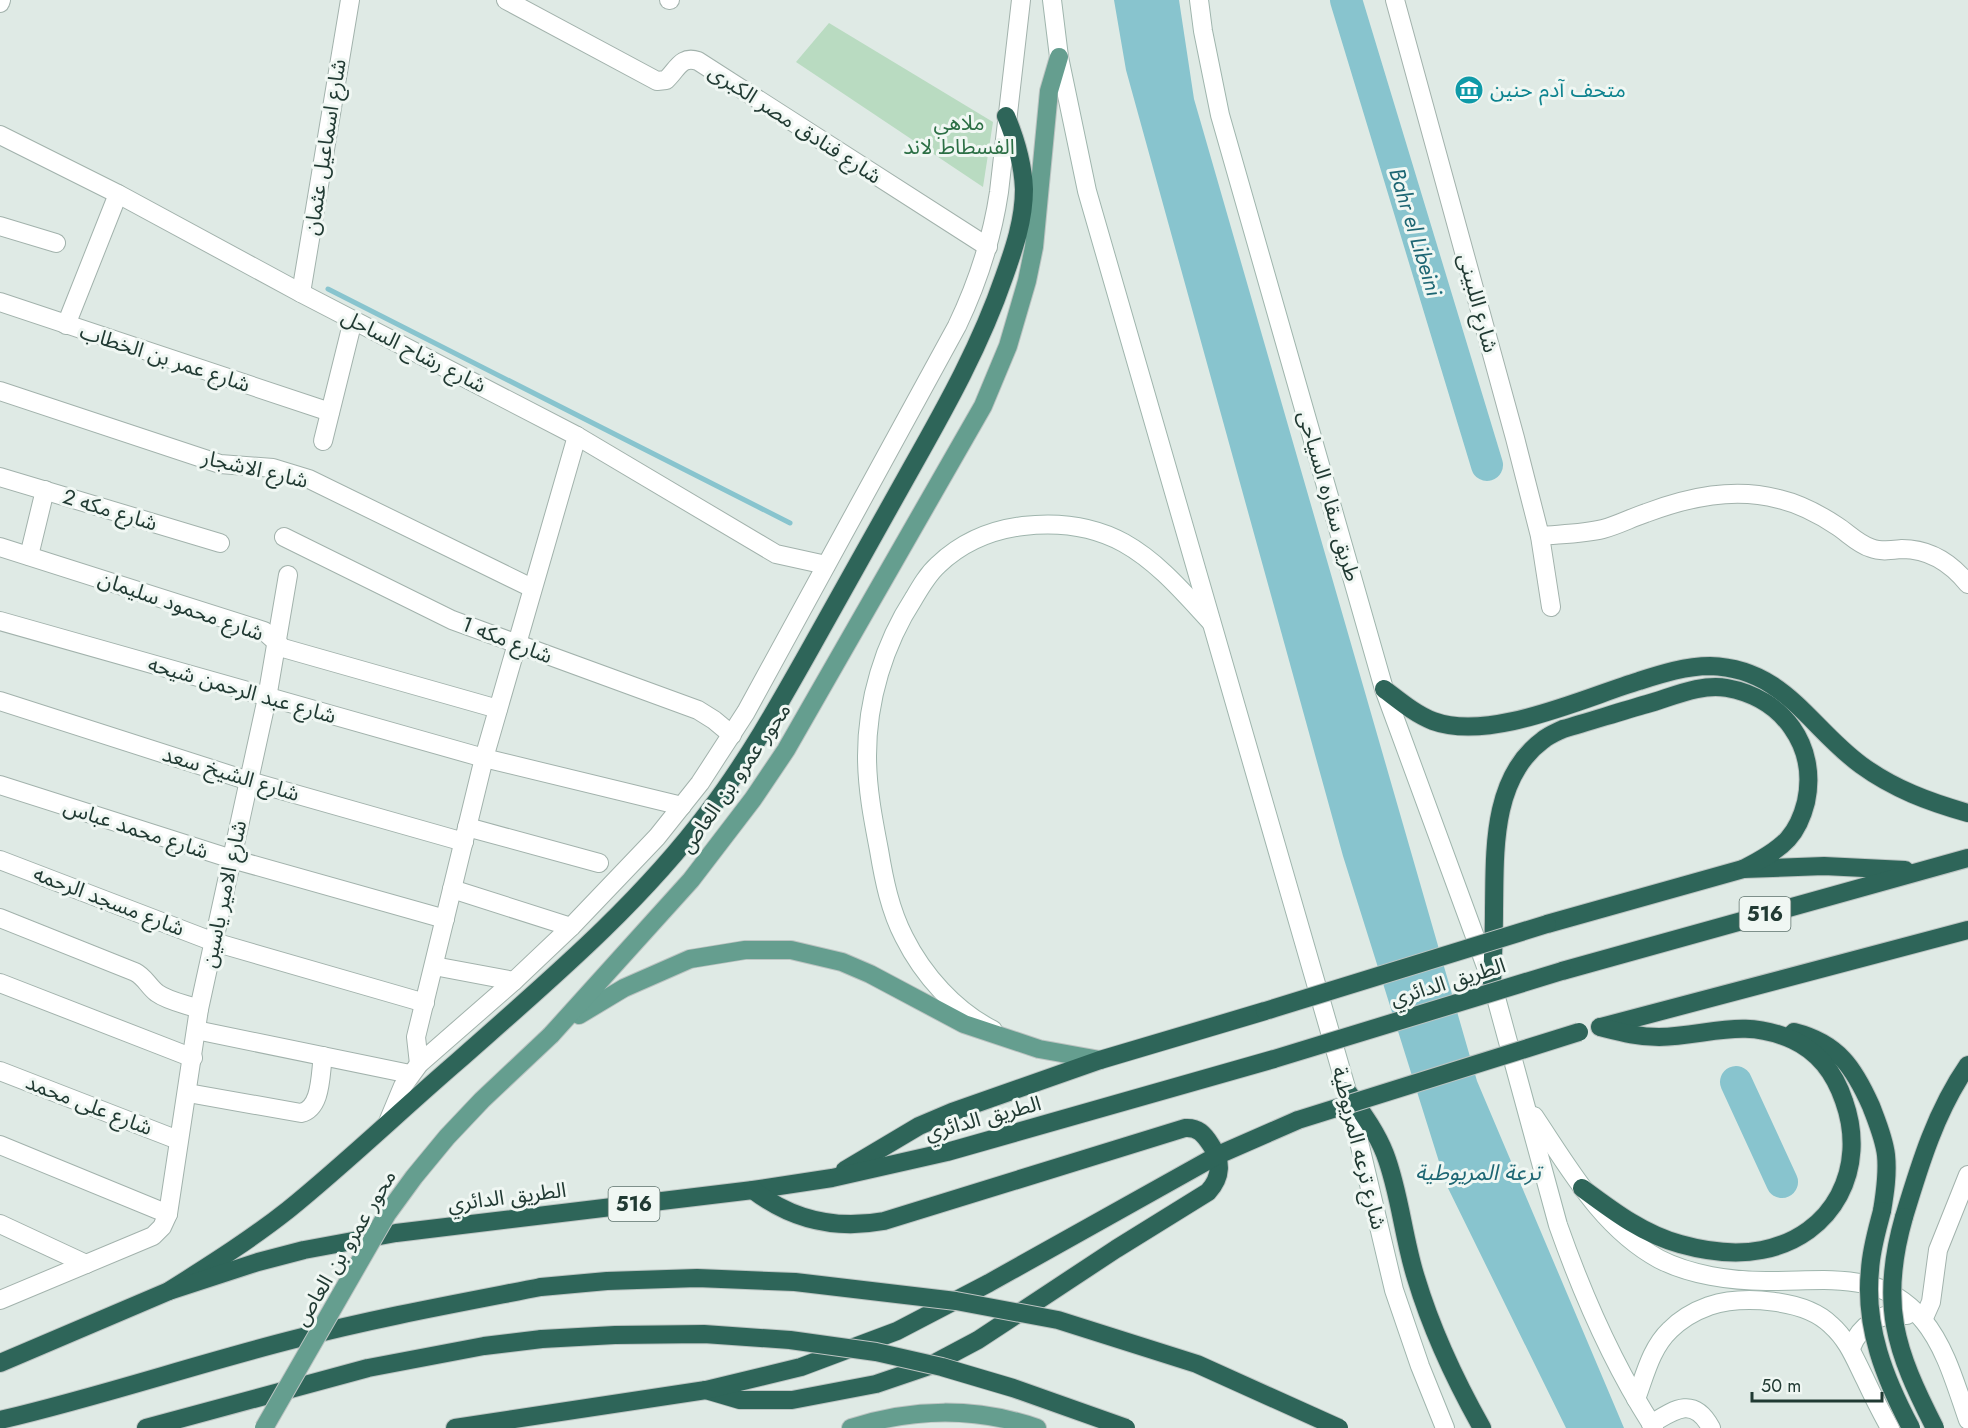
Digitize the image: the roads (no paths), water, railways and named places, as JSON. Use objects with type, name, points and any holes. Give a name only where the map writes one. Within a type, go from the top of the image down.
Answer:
[{"type":"highway","points":[[169,1291],[229,1253],[286,1211],[562,968],[658,873],[710,811],[756,744],[948,403],[993,309],[1020,228],[1023,209],[1024,190],[1021,162],[1014,134],[1006,116]]},
{"type":"highway","points":[[1384,689],[1418,714],[1432,721],[1464,728],[1481,727],[1538,714],[1669,671],[1709,666],[1737,670],[1769,682],[1802,708],[1829,737],[1861,765],[1893,786],[1930,802],[1968,813]]},
{"type":"highway","points":[[831,1178],[935,1119],[1100,1060],[1265,1011],[1547,924],[1743,869],[1768,856],[1789,838],[1803,814],[1809,786],[1806,758],[1795,731],[1777,710],[1752,695],[1734,690],[1696,689],[1563,729],[1543,740],[1528,754],[1518,768],[1499,813],[1494,872],[1492,983]]},
{"type":"highway","name":"الطريق الدائري","points":[[0,1363],[169,1291],[258,1262],[396,1233],[753,1190],[831,1178],[946,1152],[1274,1059],[1562,971],[1968,858]]},
{"type":"highway","points":[[1743,869],[1824,866],[1922,871]]},
{"type":"highway","points":[[455,1428],[705,1390],[801,1367],[897,1331],[1218,1155],[1298,1120],[1579,1032],[1968,930]]},
{"type":"highway","points":[[1600,1027],[1622,1033],[1659,1037],[1736,1028],[1795,1032],[1820,1041],[1839,1054],[1854,1072],[1862,1085],[1883,1139],[1887,1171],[1882,1211],[1869,1271],[1872,1322],[1886,1377],[1911,1428]]},
{"type":"highway","points":[[1582,1188],[1636,1226],[1666,1239],[1698,1248],[1726,1251],[1760,1250],[1794,1239],[1815,1224],[1834,1205],[1844,1189],[1849,1172],[1852,1141],[1847,1109],[1834,1077],[1824,1063],[1810,1050],[1766,1030]]},
{"type":"highway","points":[[1935,1428],[1915,1390],[1903,1360],[1895,1329],[1892,1304],[1893,1275],[1904,1217],[1924,1152],[1935,1125],[1968,1065]]},
{"type":"highway","points":[[1347,1091],[1384,1153],[1415,1276],[1429,1317],[1445,1358],[1482,1428]]},
{"type":"highway","points":[[705,1390],[740,1400],[792,1400],[876,1384],[929,1366],[978,1340],[1116,1249],[1208,1192],[1220,1172],[1218,1155],[1200,1130],[1185,1128],[884,1221],[867,1224],[832,1224],[798,1216],[774,1205],[753,1190]]},
{"type":"highway","points":[[0,1420],[80,1401],[174,1372],[295,1339],[418,1310],[541,1287],[607,1281],[697,1278],[795,1282],[956,1301],[1058,1320],[1197,1364],[1262,1391],[1339,1428]]},
{"type":"highway","points":[[146,1428],[368,1368],[460,1350],[542,1338],[704,1334],[790,1340],[876,1352],[1012,1388],[1126,1428]]},
{"type":"main road","name":"محور عمرو بن العاص","points":[[264,1428],[387,1214],[414,1177],[475,1107],[551,1035],[664,912],[753,799],[786,750],[983,406],[1008,346],[1027,281],[1034,247],[1049,91],[1059,57]]},
{"type":"main road","points":[[551,1035],[606,998],[690,959],[745,950],[791,950],[842,962],[904,991],[964,1024],[1039,1049],[1100,1060]]},
{"type":"main road","points":[[851,1428],[896,1416],[949,1412],[1002,1418],[1037,1428]]},
{"type":"street","name":"شارع اسماعيل عثمان","points":[[301,293],[350,0]]},
{"type":"street","name":"شارع فنادق مصر الكبرى","points":[[506,0],[657,81],[666,80],[686,59],[698,61],[988,247]]},
{"type":"street","points":[[388,1122],[402,1086],[414,1069],[514,981],[630,868],[682,806],[732,735],[957,326],[973,291],[988,247],[999,192],[1021,0]]},
{"type":"street","points":[[1052,0],[1059,57],[1087,191],[1212,623]]},
{"type":"street","name":"طريق سقاره السياحى","points":[[1199,0],[1220,115],[1384,689],[1492,983]]},
{"type":"street","name":"شارع اللبينى","points":[[1395,0],[1515,438],[1540,536],[1551,607]]},
{"type":"street","name":"شارع رشاح الساحل","points":[[0,135],[118,194],[352,320],[577,436],[776,554],[826,565]]},
{"type":"street","points":[[66,325],[118,194]]},
{"type":"street","points":[[0,226],[56,243]]},
{"type":"street","name":"شارع عمر بن الخطاب","points":[[0,303],[330,412]]},
{"type":"street","points":[[323,441],[352,320]]},
{"type":"street","name":"شارع الاشجار","points":[[0,391],[220,464],[273,468],[309,479],[532,588]]},
{"type":"street","points":[[414,1069],[416,1038],[484,759],[577,436]]},
{"type":"street","name":"شارع مكه 2","points":[[0,477],[220,543]]},
{"type":"street","points":[[29,556],[45,490]]},
{"type":"street","points":[[1540,536],[1603,529],[1666,506],[1699,498],[1740,493],[1761,495],[1802,506],[1872,549],[1917,550],[1934,556],[1951,566],[1968,584]]},
{"type":"street","points":[[1014,1040],[990,1028],[951,1001],[919,962],[903,937],[892,910],[884,881],[870,806],[867,754],[872,704],[880,670],[895,631],[921,586],[936,566],[958,548],[1002,530],[1039,524],[1068,525],[1122,542],[1147,558],[1212,623]]},
{"type":"street","name":"شارع مكه 1","points":[[284,537],[452,620],[698,710],[732,735]]},
{"type":"street","name":"شارع محمود سليمان","points":[[0,547],[264,631],[283,648],[498,709]]},
{"type":"street","name":"شارع الامير ياسين","points":[[168,1214],[199,1009],[267,698],[288,575]]},
{"type":"street","name":"شارع عبد الرحمن شيحه","points":[[0,621],[484,759]]},
{"type":"street","name":"شارع ترعه المريوطية","points":[[1212,623],[1347,1091],[1394,1290],[1444,1428]]},
{"type":"street","name":"شارع الشيخ سعد","points":[[0,701],[249,781],[466,834]]},
{"type":"street","points":[[484,759],[682,806]]},
{"type":"street","name":"شارع محمد عباس","points":[[0,785],[232,859],[445,919]]},
{"type":"street","points":[[466,834],[599,863]]},
{"type":"street","name":"شارع مسجد الرحمه","points":[[0,860],[214,942],[424,1003]]},
{"type":"street","points":[[452,889],[571,927]]},
{"type":"street","points":[[0,918],[142,975],[152,988],[164,997],[199,1009]]},
{"type":"street","points":[[434,966],[514,981]]},
{"type":"street","points":[[0,983],[193,1058]]},
{"type":"street","points":[[1492,983],[1558,1225],[1599,1328],[1636,1400],[1653,1426],[1674,1410],[1685,1407],[1695,1409],[1711,1428]]},
{"type":"street","points":[[196,1030],[323,1056],[414,1069]]},
{"type":"street","points":[[188,1093],[306,1112],[316,1102],[323,1056]]},
{"type":"street","name":"شارع على محمد","points":[[0,1071],[178,1140]]},
{"type":"street","points":[[1525,1102],[1582,1188],[1614,1225],[1652,1255],[1680,1268],[1736,1279],[1861,1282],[1901,1300],[1923,1320],[1940,1349],[1968,1420]]},
{"type":"street","points":[[0,1145],[168,1214],[162,1227],[153,1236],[0,1300]]},
{"type":"street","points":[[1923,1320],[1931,1302],[1938,1250],[1968,1175]]},
{"type":"street","points":[[0,1224],[86,1264]]},
{"type":"street","points":[[0,1285],[17,1293]]},
{"type":"street","points":[[1636,1400],[1653,1352],[1670,1330],[1694,1313],[1723,1302],[1784,1302],[1800,1306],[1829,1322],[1851,1348],[1890,1428]]},
{"type":"street","points":[[1851,1348],[1860,1331],[1875,1319],[1904,1314],[1923,1320]]},
{"type":"water","name":"ترعة المريوطية","points":[[1114,0],[1179,0],[1194,99],[1477,1081],[1624,1428],[1566,1428],[1446,1184],[1343,856],[1126,70]]},
{"type":"waterway","name":"Bahr el Libeini","points":[[1346,0],[1487,465]]},
{"type":"waterway","points":[[328,289],[790,523]]},
{"type":"waterway","name":"Bahr el Libeini","points":[[1736,1082],[1782,1182]]},
{"type":"place","name":"متحف آدم حنين","points":[[1469,90]]},
{"type":"park label","name":"ملاهي الفسطاط لاند","points":[[959,135]]}]
